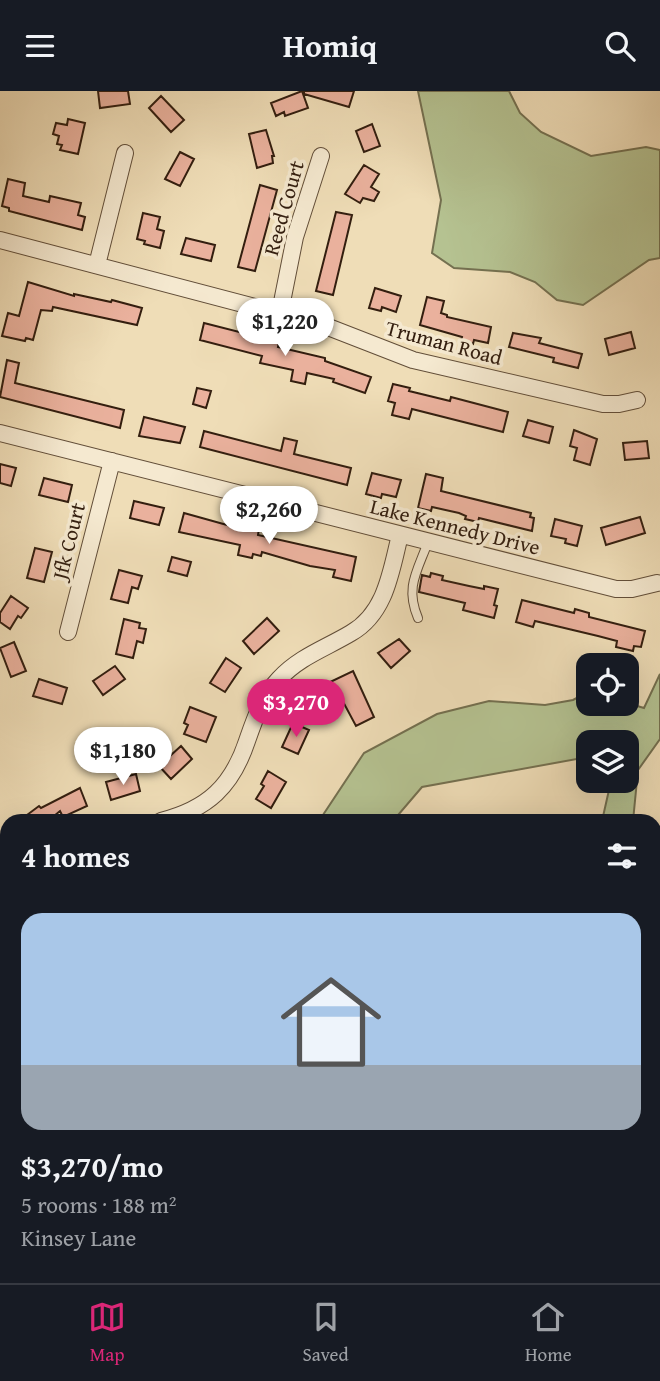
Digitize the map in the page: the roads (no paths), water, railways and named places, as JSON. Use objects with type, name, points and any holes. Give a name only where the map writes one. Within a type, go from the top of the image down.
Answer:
[{"type":"street","points":[[97,265],[125,153]]},
{"type":"street","name":"Reed Court","points":[[280,312],[295,237],[320,156]]},
{"type":"street","name":"Truman Road","points":[[0,240],[280,312],[323,325],[413,360],[603,404],[637,400]]},
{"type":"street","name":"Lake Kennedy Drive","points":[[0,433],[616,589],[632,589],[657,583]]},
{"type":"street","name":"Jfk Court","points":[[68,632],[112,461]]},
{"type":"street","points":[[184,814],[197,808],[234,774],[257,711],[278,679],[313,652],[351,633],[375,611],[388,584],[400,535]]},
{"type":"lane","points":[[418,618],[412,604],[411,590],[428,542]]}]
